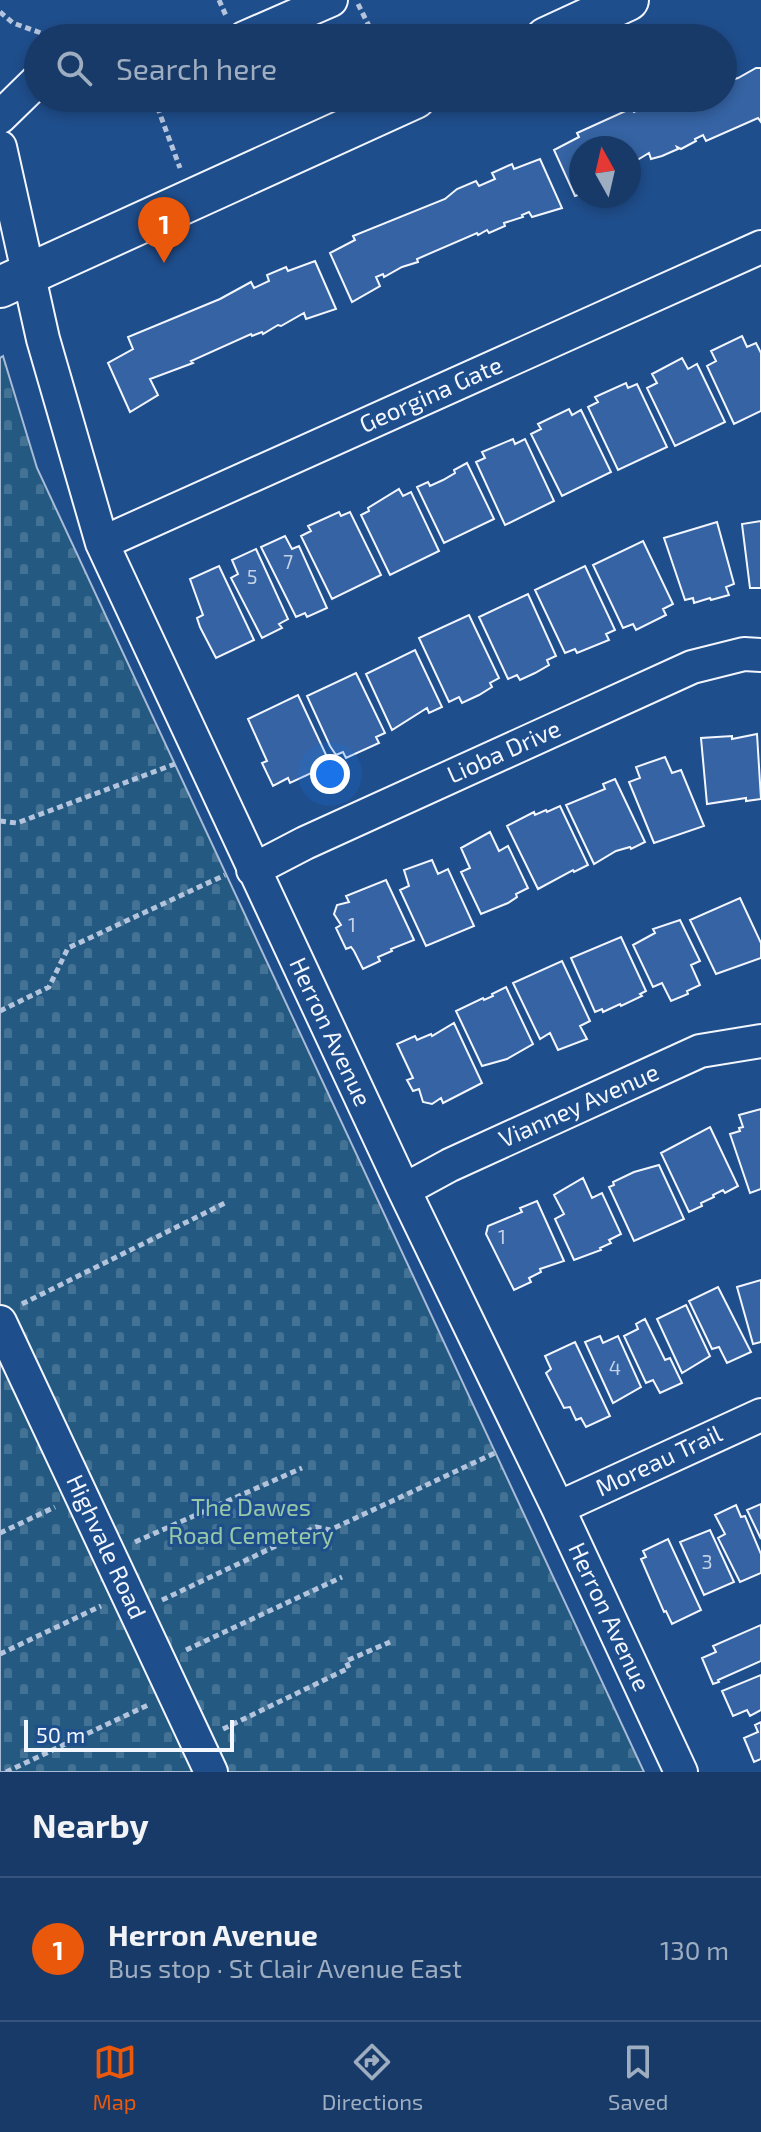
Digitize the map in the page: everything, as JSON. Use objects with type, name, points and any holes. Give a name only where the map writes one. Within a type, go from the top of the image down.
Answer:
[{"type":"main road","points":[[576,24],[628,0]]},
{"type":"main road","points":[[14,281],[384,112]]},
{"type":"street","points":[[276,24],[331,0]]},
{"type":"street","points":[[0,117],[24,94]]},
{"type":"street","name":"Herron Avenue","points":[[0,147],[14,281],[43,339],[102,543],[240,872],[404,1190],[681,1772]]},
{"type":"street","name":"Georgina Gate","points":[[102,543],[761,247]]},
{"type":"street","name":"Lioba Drive","points":[[240,872],[692,667],[744,654],[761,655]]},
{"type":"street","name":"Vianney Avenue","points":[[404,1190],[450,1165],[700,1051],[761,1041]]},
{"type":"street","name":"Highvale Road","points":[[7,1315],[81,1494],[211,1772]]},
{"type":"street","name":"Moreau Trail","points":[[558,1508],[761,1415]]},
{"type":"path","points":[[356,0],[368,24]]},
{"type":"path","points":[[0,12],[13,23],[24,27]]},
{"type":"path","points":[[159,112],[173,154],[194,197]]},
{"type":"path","points":[[0,821],[17,823],[175,764]]},
{"type":"path","points":[[0,1011],[49,987],[68,948],[240,872]]},
{"type":"path","points":[[7,1315],[225,1203]]},
{"type":"path","points":[[0,1654],[316,1527],[330,1530],[495,1453]]},
{"type":"path","points":[[109,1554],[302,1468]]},
{"type":"path","points":[[0,1533],[81,1494]]},
{"type":"path","points":[[160,1663],[342,1577]]},
{"type":"path","points":[[197,1741],[349,1668],[346,1661],[390,1642]]},
{"type":"path","points":[[6,1772],[174,1692]]},
{"type":"green space","name":"The Dawes Road Cemetery","points":[[3,356],[37,468],[644,1772],[0,1772],[0,358]]},
{"type":"building","points":[[761,68],[761,122],[758,118],[706,141],[703,135],[681,149],[677,147],[651,159],[649,153],[641,158],[641,136],[578,136],[577,133],[623,112],[737,112],[737,78]]},
{"type":"building","points":[[569,142],[569,183],[554,150]]},
{"type":"building","points":[[540,159],[562,208],[532,217],[529,212],[489,233],[487,230],[477,233],[384,277],[383,274],[376,277],[380,286],[352,302],[330,253],[355,240],[353,236],[445,199],[457,189],[476,181],[479,186],[495,179],[492,173],[512,164],[514,169]]},
{"type":"building","points":[[315,261],[336,309],[306,319],[304,313],[263,334],[251,334],[191,361],[193,363],[150,379],[158,395],[130,412],[108,363],[133,349],[128,337],[220,299],[251,282],[254,288],[269,281],[267,275],[286,267],[288,271]]},
{"type":"building","points":[[742,336],[747,347],[756,343],[761,353],[761,411],[734,424],[707,366],[716,361],[711,351]]},
{"type":"building","points":[[682,358],[688,369],[697,364],[725,422],[675,446],[647,388],[657,383],[652,374]]},
{"type":"building","points":[[626,383],[628,388],[637,384],[667,447],[618,470],[588,407],[598,402],[595,397]]},
{"type":"building","points":[[569,409],[572,415],[581,410],[611,472],[562,496],[531,434],[541,429],[538,424]]},
{"type":"building","points":[[513,439],[515,444],[525,439],[554,501],[505,525],[476,462],[485,458],[482,452]]},
{"type":"building","points":[[467,463],[494,519],[444,543],[417,487],[428,482],[430,486],[443,480]]},
{"type":"building","points":[[399,489],[403,496],[411,492],[439,551],[390,575],[361,515]]},
{"type":"building","points":[[339,512],[341,516],[350,512],[381,575],[332,599],[301,536],[311,531],[308,526]]},
{"type":"building","points":[[761,521],[761,588],[750,588],[742,524]]},
{"type":"building","points":[[717,522],[734,584],[726,587],[729,595],[694,603],[693,598],[685,600],[664,538]]},
{"type":"building","points":[[285,536],[292,549],[299,546],[327,608],[307,617],[305,613],[296,617],[261,547]]},
{"type":"building","points":[[643,541],[673,604],[663,609],[666,615],[636,630],[633,624],[623,628],[593,565]]},
{"type":"building","points":[[256,549],[288,619],[279,624],[282,628],[262,638],[231,578],[238,574],[232,560]]},
{"type":"building","points":[[219,566],[254,640],[216,658],[197,618],[203,615],[190,579]]},
{"type":"building","points":[[585,566],[615,630],[606,634],[609,640],[577,653],[575,649],[565,653],[535,590]]},
{"type":"building","points":[[528,594],[556,656],[547,660],[549,665],[535,673],[520,680],[517,675],[508,679],[479,617]]},
{"type":"building","points":[[469,615],[499,678],[479,695],[462,703],[459,697],[449,702],[419,638]]},
{"type":"building","points":[[415,650],[442,707],[429,713],[427,708],[392,730],[366,674]]},
{"type":"building","points":[[356,673],[385,733],[376,737],[379,743],[346,758],[343,752],[336,755],[330,746],[307,696]]},
{"type":"building","points":[[298,695],[328,759],[318,764],[320,769],[290,783],[288,778],[273,786],[262,763],[267,761],[248,719]]},
{"type":"building","points":[[757,734],[761,799],[707,804],[701,738],[732,736],[732,739]]},
{"type":"building","points":[[665,757],[672,773],[681,770],[704,826],[654,843],[629,782],[640,778],[636,767]]},
{"type":"building","points":[[615,779],[645,842],[631,849],[616,851],[594,864],[566,805],[605,789],[603,784]]},
{"type":"building","points":[[560,806],[588,865],[538,889],[507,826],[534,812],[535,815]]},
{"type":"building","points":[[490,832],[499,851],[508,846],[528,888],[508,903],[481,914],[461,872],[470,868],[461,848]]},
{"type":"building","points":[[432,860],[438,874],[448,869],[474,926],[426,946],[400,890],[409,886],[404,870]]},
{"type":"building","points":[[386,880],[414,940],[391,949],[378,957],[380,961],[363,969],[351,947],[346,949],[336,928],[341,925],[334,914],[337,905],[349,902],[346,896]]},
{"type":"building","points":[[740,898],[761,943],[761,958],[716,974],[690,920]]},
{"type":"building","points":[[680,920],[700,961],[691,965],[700,985],[671,1001],[662,983],[653,987],[633,945],[655,933],[653,929]]},
{"type":"building","points":[[621,937],[646,991],[621,1006],[595,1012],[571,958]]},
{"type":"building","points":[[562,961],[590,1021],[580,1026],[587,1039],[558,1050],[550,1033],[540,1039],[513,983]]},
{"type":"building","points":[[506,987],[533,1044],[507,1059],[482,1066],[456,1011],[493,996]]},
{"type":"building","points":[[454,1023],[482,1083],[443,1103],[441,1098],[432,1104],[423,1102],[419,1089],[413,1091],[407,1080],[413,1078],[397,1044],[415,1036],[417,1040],[432,1036]]},
{"type":"building","points":[[761,1109],[761,1189],[750,1193],[730,1134],[743,1127],[739,1115]]},
{"type":"building","points":[[710,1127],[738,1186],[713,1195],[701,1203],[702,1206],[689,1212],[661,1153]]},
{"type":"building","points":[[659,1165],[684,1219],[634,1241],[609,1187],[634,1172]]},
{"type":"building","points":[[583,1178],[592,1198],[602,1193],[621,1234],[609,1240],[611,1243],[601,1250],[574,1260],[555,1219],[564,1214],[554,1195]]},
{"type":"building","points":[[537,1201],[564,1261],[540,1269],[541,1272],[529,1278],[531,1282],[514,1290],[486,1234],[488,1226],[522,1212],[520,1208]]},
{"type":"building","points":[[761,1280],[761,1342],[753,1344],[737,1287]]},
{"type":"building","points":[[718,1287],[751,1352],[727,1363],[719,1347],[712,1349],[689,1301]]},
{"type":"building","points":[[686,1305],[710,1356],[682,1373],[657,1319]]},
{"type":"building","points":[[645,1319],[665,1360],[670,1358],[682,1383],[660,1393],[653,1380],[646,1383],[624,1336],[638,1329],[636,1324]]},
{"type":"building","points":[[600,1336],[603,1343],[618,1336],[641,1387],[613,1403],[585,1342]]},
{"type":"building","points":[[575,1342],[610,1416],[586,1427],[581,1418],[576,1420],[570,1407],[564,1408],[546,1373],[551,1369],[545,1356]]},
{"type":"building","points":[[761,1504],[761,1539],[747,1510]]},
{"type":"building","points":[[736,1505],[741,1517],[745,1516],[761,1554],[761,1573],[740,1582],[718,1538],[725,1534],[715,1515]]},
{"type":"building","points":[[710,1530],[734,1582],[704,1595],[680,1542]]},
{"type":"building","points":[[668,1539],[701,1610],[672,1624],[641,1559],[646,1557],[643,1551]]},
{"type":"building","points":[[761,1625],[761,1661],[713,1684],[702,1658],[716,1652],[713,1646]]},
{"type":"building","points":[[761,1675],[761,1710],[750,1716],[747,1710],[733,1716],[722,1691]]},
{"type":"building","points":[[761,1722],[761,1759],[754,1762],[744,1738],[758,1732],[755,1725]]},
{"type":"place","name":"Herron Avenue","points":[[164,263]]}]
